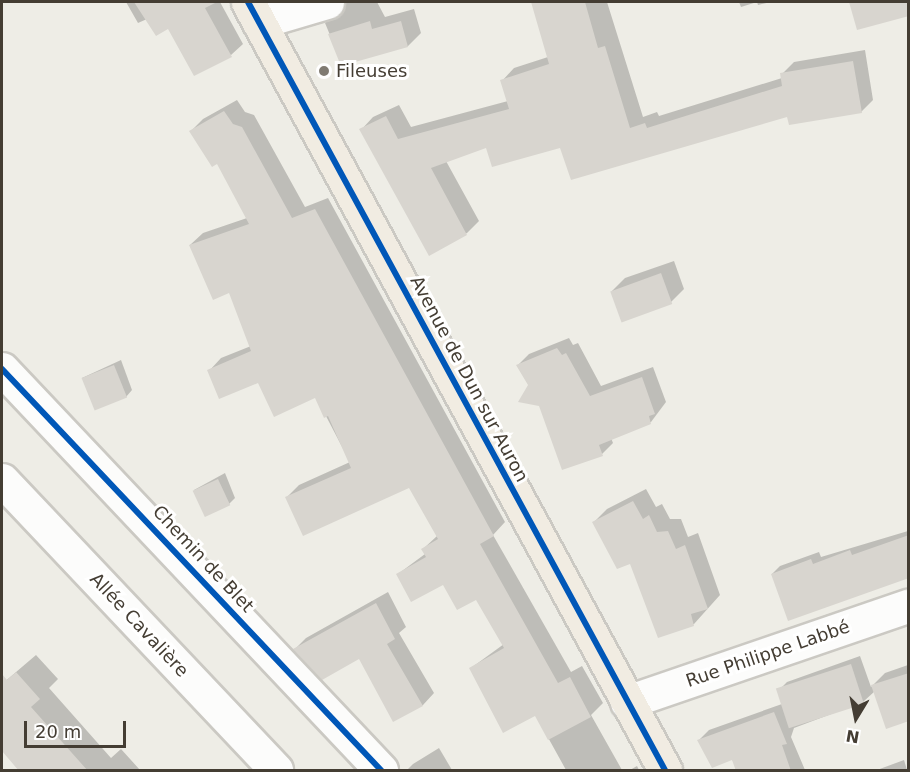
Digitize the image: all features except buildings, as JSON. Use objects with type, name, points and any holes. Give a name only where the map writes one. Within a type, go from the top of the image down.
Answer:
[{"type":"main road","name":"Avenue de Dun sur Auron","points":[[254,12],[665,771]]},
{"type":"street","points":[[254,12],[327,2]]},
{"type":"street","name":"Chemin de Blet","points":[[2,369],[381,771]]},
{"type":"street","name":"Allée Cavalière","points":[[2,480],[276,771]]},
{"type":"street","name":"Rue Philippe Labbé","points":[[627,702],[909,606]]},
{"type":"cycle path","points":[[248,2],[665,770]]},
{"type":"cycle path","points":[[2,369],[381,770]]},
{"type":"place","name":"Fileuses","points":[[324,71]]}]
